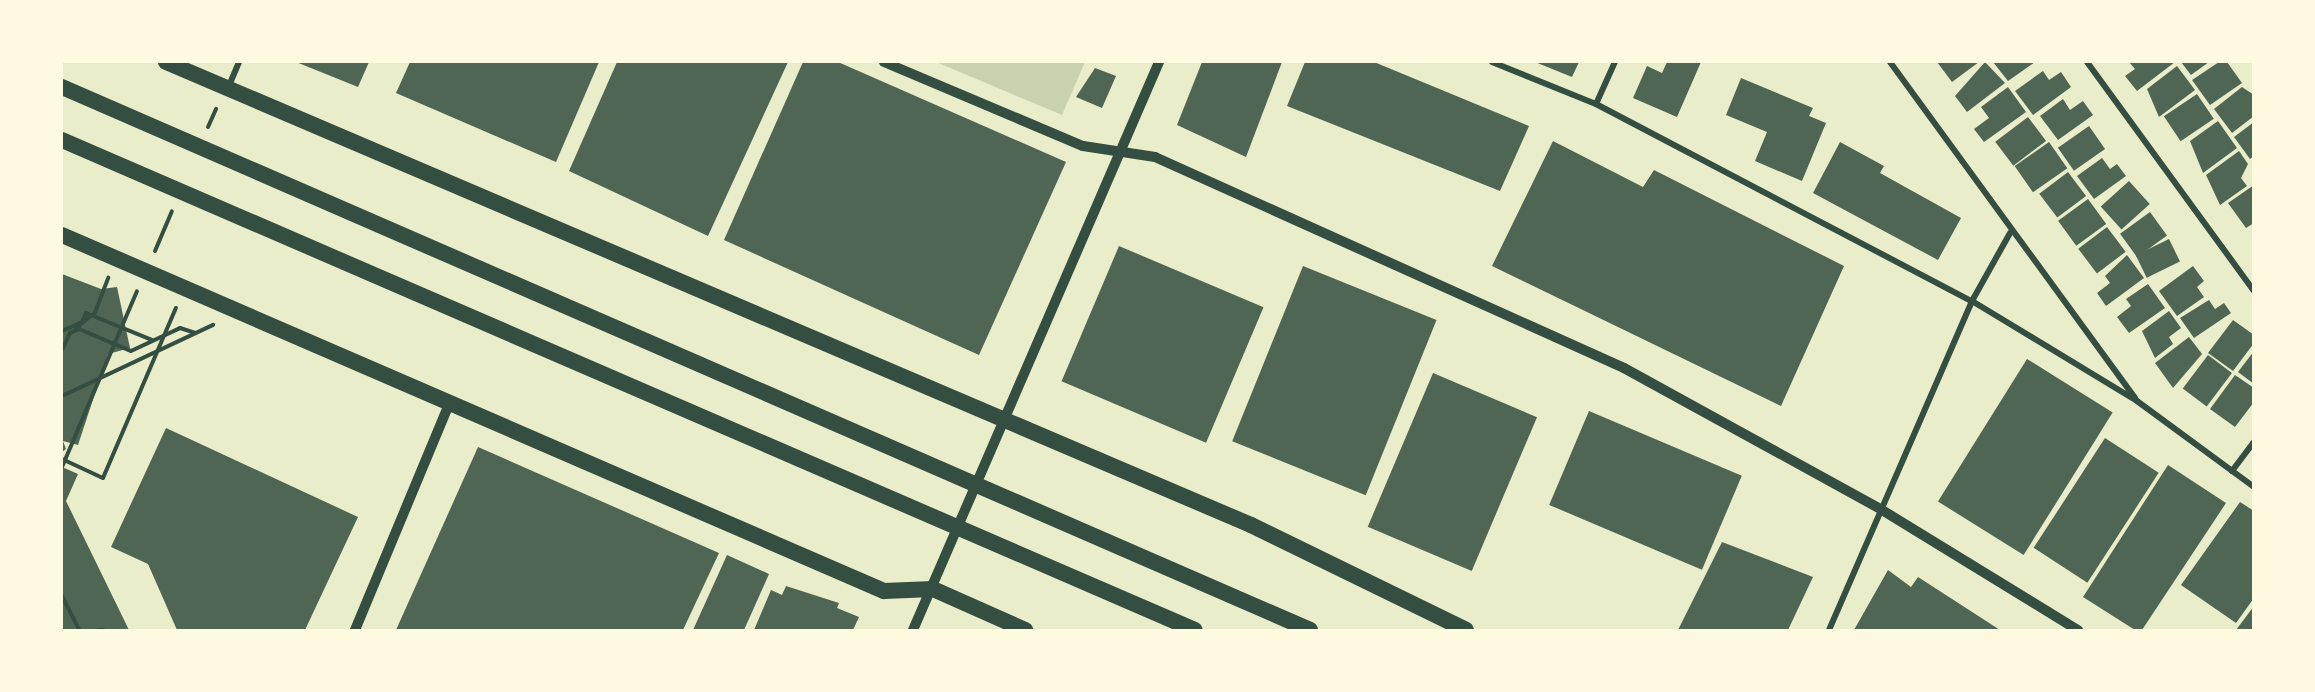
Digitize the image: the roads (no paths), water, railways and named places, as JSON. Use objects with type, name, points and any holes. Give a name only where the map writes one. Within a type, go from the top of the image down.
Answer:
[{"type":"highway","points":[[166,62],[1251,525],[1466,630]]},
{"type":"highway","points":[[62,87],[1310,630]]},
{"type":"highway","points":[[62,140],[1195,630]]},
{"type":"highway","points":[[62,235],[884,591],[933,589],[1025,630]]},
{"type":"street","points":[[228,88],[239,62]]},
{"type":"street","points":[[884,62],[1083,146],[1119,149],[1155,157],[1624,368],[1882,510],[2078,630]]},
{"type":"street","points":[[913,630],[933,589],[946,552],[1119,149],[1159,62]]},
{"type":"street","points":[[1492,62],[1596,105],[1972,301],[2137,401],[2253,487]]},
{"type":"street","points":[[1596,105],[1615,62]]},
{"type":"street","points":[[1890,62],[2010,232],[2137,401]]},
{"type":"street","points":[[2087,62],[2253,291]]},
{"type":"street","points":[[1829,630],[1972,301],[2010,232]]},
{"type":"street","points":[[355,630],[450,402]]},
{"type":"street","points":[[2232,471],[2253,442]]}]
